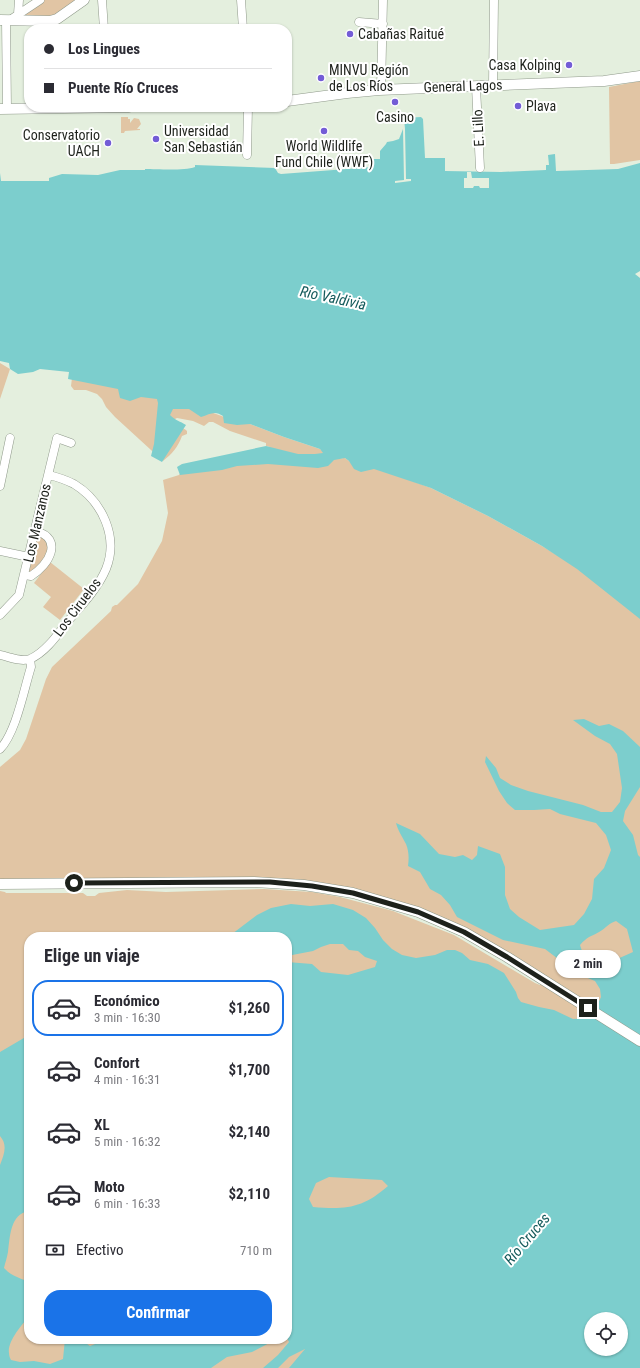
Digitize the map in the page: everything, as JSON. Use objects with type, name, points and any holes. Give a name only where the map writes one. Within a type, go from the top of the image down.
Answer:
[{"type":"main road","points":[[9,19],[50,21],[57,19],[84,0]]},
{"type":"main road","name":"General Lagos","points":[[292,100],[381,90],[604,81],[640,76]]},
{"type":"main road","points":[[4,109],[24,109]]},
{"type":"main road","points":[[0,884],[254,882],[287,883],[353,893],[423,914],[474,937],[640,1041]]},
{"type":"street","points":[[4,109],[9,19],[19,0]]},
{"type":"street","points":[[9,19],[40,0]]},
{"type":"street","points":[[102,0],[104,24]]},
{"type":"street","points":[[241,0],[243,24]]},
{"type":"street","points":[[381,90],[383,0]]},
{"type":"street","points":[[493,85],[494,0]]},
{"type":"street","points":[[359,22],[383,24]]},
{"type":"street","name":"E. Lillo","points":[[476,87],[480,168]]},
{"type":"street","points":[[247,155],[248,112]]},
{"type":"street","points":[[0,486],[10,438]]},
{"type":"street","name":"Los Manzanos","points":[[1,613],[19,595],[36,531],[57,438],[71,443]]},
{"type":"street","name":"Los Ciruelos","points":[[30,659],[47,647],[92,592],[106,568],[110,551],[107,523],[94,501],[75,485],[58,477],[48,475]]},
{"type":"street","points":[[25,575],[31,576],[35,574],[51,552],[52,544],[48,537],[42,532],[36,531]]},
{"type":"street","points":[[0,551],[29,557]]},
{"type":"street","points":[[0,655],[19,660],[30,659],[31,667],[12,729],[7,740],[0,749]]},
{"type":"shaded area","points":[[42,0],[76,0],[52,17],[19,15]]},
{"type":"shaded area","points":[[640,81],[640,160],[610,164],[609,87]]},
{"type":"shaded area","points":[[121,117],[128,117],[128,119],[130,119],[130,123],[134,118],[139,119],[141,124],[137,129],[140,130],[125,131],[124,133],[121,133]]},
{"type":"shaded area","points":[[0,363],[10,369],[0,399]]},
{"type":"shaded area","points":[[72,378],[149,390],[320,449],[331,456],[345,458],[349,461],[391,473],[431,488],[488,516],[588,574],[640,617],[640,1006],[295,1368],[0,1368],[0,891],[6,893],[83,893],[87,896],[127,890],[166,892],[264,889],[312,892],[340,897],[393,911],[454,935],[535,983],[540,985],[544,979],[419,912],[307,885],[0,886],[0,767],[20,750],[26,739],[46,679],[52,667],[111,611],[112,607],[117,605],[138,584],[162,541],[168,513],[163,480],[179,475],[181,472],[270,447],[266,446],[266,443],[230,431],[213,422],[209,422],[204,426],[193,421],[177,418],[175,419],[176,423],[187,431],[187,434],[182,436],[179,444],[163,461],[115,417],[97,394],[86,390],[74,390],[71,386]]},
{"type":"shaded area","points":[[37,534],[47,539],[50,553],[32,574],[28,573]]},
{"type":"shaded area","points":[[50,562],[84,589],[60,620],[43,607],[51,597],[34,583]]},
{"type":"water","name":"Río Valdivia","points":[[421,117],[423,119],[425,158],[445,158],[445,171],[501,172],[546,170],[546,165],[549,165],[548,155],[555,154],[556,171],[618,169],[640,163],[640,271],[635,274],[640,278],[640,619],[577,569],[542,546],[488,516],[431,488],[374,469],[361,472],[354,469],[345,458],[334,460],[328,466],[318,468],[268,464],[237,466],[222,470],[180,475],[177,467],[182,464],[266,446],[298,454],[323,453],[320,449],[250,424],[237,425],[224,423],[223,416],[217,413],[212,413],[201,417],[189,409],[173,409],[170,415],[186,425],[162,462],[151,456],[154,444],[158,403],[157,399],[141,397],[130,401],[120,398],[118,389],[68,379],[69,372],[40,369],[33,372],[18,374],[10,369],[9,363],[0,361],[0,173],[1,181],[49,181],[49,178],[62,174],[98,175],[120,170],[184,169],[195,167],[195,165],[275,168],[278,173],[281,174],[373,167],[373,159],[380,159],[380,151],[387,142],[399,139],[403,129],[405,129],[404,118]]},
{"type":"water","name":"Río Cruces","points":[[584,719],[599,726],[609,724],[623,731],[640,747],[640,787],[625,811],[623,821],[633,835],[638,855],[640,857],[640,1368],[289,1368],[305,1349],[289,1357],[278,1368],[263,1368],[278,1355],[287,1344],[292,1344],[292,962],[312,964],[321,972],[348,975],[375,967],[377,961],[365,957],[358,951],[349,950],[343,944],[330,944],[313,951],[292,955],[292,932],[235,932],[257,915],[271,908],[291,904],[310,906],[333,904],[353,910],[366,918],[383,940],[392,949],[402,955],[416,958],[435,955],[447,950],[455,950],[462,953],[470,960],[488,964],[504,973],[521,1002],[554,1010],[573,1019],[587,1018],[595,1010],[601,997],[600,989],[595,981],[570,968],[545,949],[503,940],[457,917],[450,905],[441,895],[430,889],[420,872],[408,866],[407,847],[396,823],[420,834],[439,854],[455,857],[463,855],[472,860],[477,855],[478,846],[500,854],[505,867],[505,895],[510,909],[519,917],[540,930],[574,925],[584,914],[592,899],[594,879],[604,868],[611,850],[606,835],[596,823],[560,814],[550,809],[515,810],[507,803],[499,791],[485,762],[486,756],[496,768],[500,778],[511,785],[528,791],[583,805],[601,812],[612,812],[620,802],[622,788],[617,754],[610,744],[595,736],[573,720]],"holes":[[[616,921],[627,929],[633,952],[606,964],[599,962],[582,951],[580,945],[589,937]],[[329,1177],[382,1180],[388,1186],[370,1199],[354,1206],[335,1208],[313,1207],[309,1199],[316,1183]]]},
{"type":"water","points":[[24,1038],[24,1213],[18,1217],[12,1227],[4,1268],[9,1273],[24,1280],[24,1323],[10,1344],[9,1354],[11,1360],[20,1362],[34,1361],[50,1364],[63,1359],[64,1344],[87,1344],[90,1346],[95,1344],[267,1344],[252,1352],[227,1357],[211,1368],[0,1368],[0,1165],[5,1146],[0,1136],[0,1052]]},
{"type":"pier","points":[[403,129],[405,129],[406,179],[411,179],[411,181],[395,183],[395,181],[404,180]]},
{"type":"pier","points":[[467,172],[471,172],[472,178],[489,178],[489,188],[474,186],[473,188],[464,188],[464,178],[467,178]]},
{"type":"place","name":"Cabañas Raitué","points":[[350,34]]},
{"type":"place","name":"Casa Kolping","points":[[569,65]]},
{"type":"place","name":"MINVU Región de Los Ríos","points":[[321,78]]},
{"type":"place","name":"Casino","points":[[395,102]]},
{"type":"place","name":"Plava","points":[[518,106]]},
{"type":"place","name":"World Wildlife Fund Chile (WWF)","points":[[324,131]]},
{"type":"place","name":"Universidad San Sebastián","points":[[156,139]]},
{"type":"place","name":"Conservatorio UACH","points":[[108,143]]},
{"type":"route","points":[[74,883],[270,882],[312,886],[353,893],[418,912],[464,932],[493,948],[588,1008]]}]
